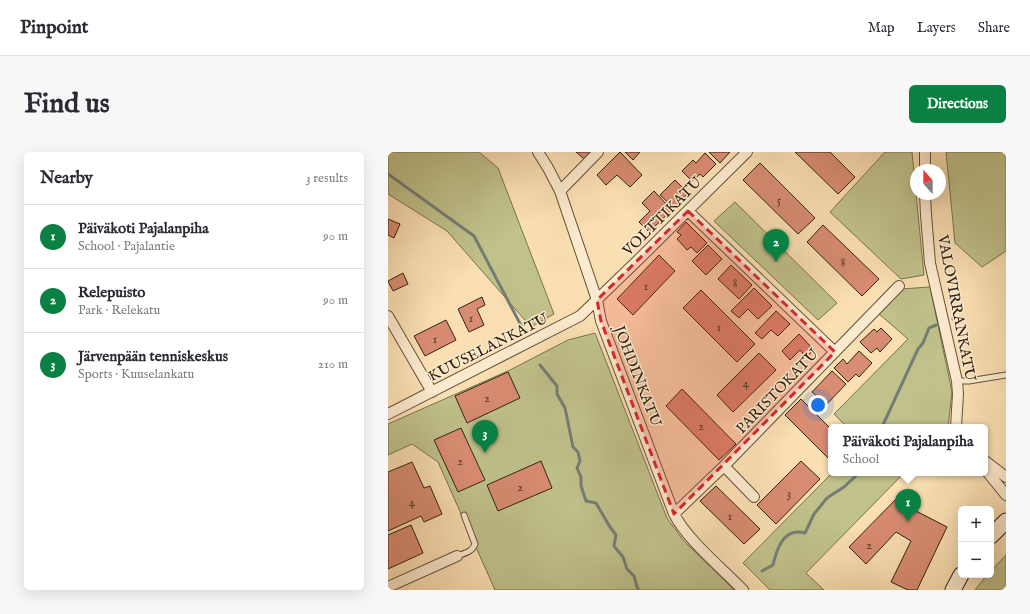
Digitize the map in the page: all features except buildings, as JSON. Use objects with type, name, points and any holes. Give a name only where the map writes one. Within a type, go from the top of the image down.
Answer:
[{"type":"street","name":"JOHDINKATU","points":[[538,152],[560,191],[604,328],[674,514],[679,524],[689,536],[743,590]]},
{"type":"street","points":[[560,191],[598,152]]},
{"type":"street","name":"VOLTTIKATU","points":[[596,300],[747,152]]},
{"type":"street","points":[[925,152],[925,164]]},
{"type":"street","name":"VALOVIRRANKATU","points":[[926,200],[930,263],[957,381],[958,394],[956,424]]},
{"type":"street","points":[[688,211],[835,352]]},
{"type":"street","name":"PARISTOKATU","points":[[674,514],[724,466],[898,286]]},
{"type":"street","name":"KUUSELANKATU","points":[[388,414],[580,316],[596,300]]},
{"type":"street","points":[[388,316],[432,392]]},
{"type":"street","points":[[988,463],[1006,477]]},
{"type":"street","points":[[724,466],[754,497]]},
{"type":"street","points":[[988,473],[1006,495]]},
{"type":"street","points":[[994,533],[1006,521]]},
{"type":"street","points":[[388,587],[457,556]]},
{"type":"street","points":[[953,590],[959,578]]},
{"type":"lane","points":[[957,381],[969,381],[1006,375]]},
{"type":"lane","points":[[457,556],[470,551],[475,544],[464,515]]},
{"type":"highlighted area","points":[[688,211],[835,352],[674,514],[601,321],[597,300]]},
{"type":"green space","points":[[388,152],[479,152],[498,168],[554,314],[531,327],[447,231],[388,194]]},
{"type":"green space","points":[[885,152],[912,152],[913,164],[910,164],[910,200],[917,200],[924,275],[901,279],[830,212]]},
{"type":"green space","points":[[946,152],[1006,152],[1006,251],[982,267],[955,243]]},
{"type":"green space","points":[[735,202],[837,303],[818,320],[714,221]]},
{"type":"green space","points":[[930,287],[952,392],[948,424],[844,424],[834,414],[908,339],[878,313],[901,289]]},
{"type":"green space","points":[[595,333],[667,518],[683,540],[734,590],[495,590],[438,462],[412,444],[388,455],[388,424],[510,370],[568,340]]},
{"type":"green space","points":[[829,476],[901,476],[806,573],[824,590],[770,590],[743,563]]},
{"type":"green space","points":[[1006,555],[1006,590],[975,590],[985,578],[994,578],[994,568]]},
{"type":"waterway","points":[[388,174],[474,236],[525,333]]},
{"type":"waterway","points":[[953,319],[958,318]]},
{"type":"waterway","points":[[883,424],[929,328],[936,325]]},
{"type":"waterway","points":[[540,365],[557,386],[557,394],[565,408],[573,447],[578,452],[580,461],[577,468],[581,477],[581,486],[586,501],[596,503],[616,535],[614,546],[623,557],[627,569],[634,576],[639,590]]},
{"type":"waterway","points":[[762,571],[773,565],[779,546],[783,540],[792,533],[805,533],[814,514],[827,498],[844,487],[856,476]]},
{"type":"place","name":"Relepuisto","points":[[776,262]]},
{"type":"place","name":"Järvenpään tenniskeskus","points":[[485,453]]},
{"type":"place","name":"Päiväkoti Pajalanpiha","points":[[908,522]]}]
